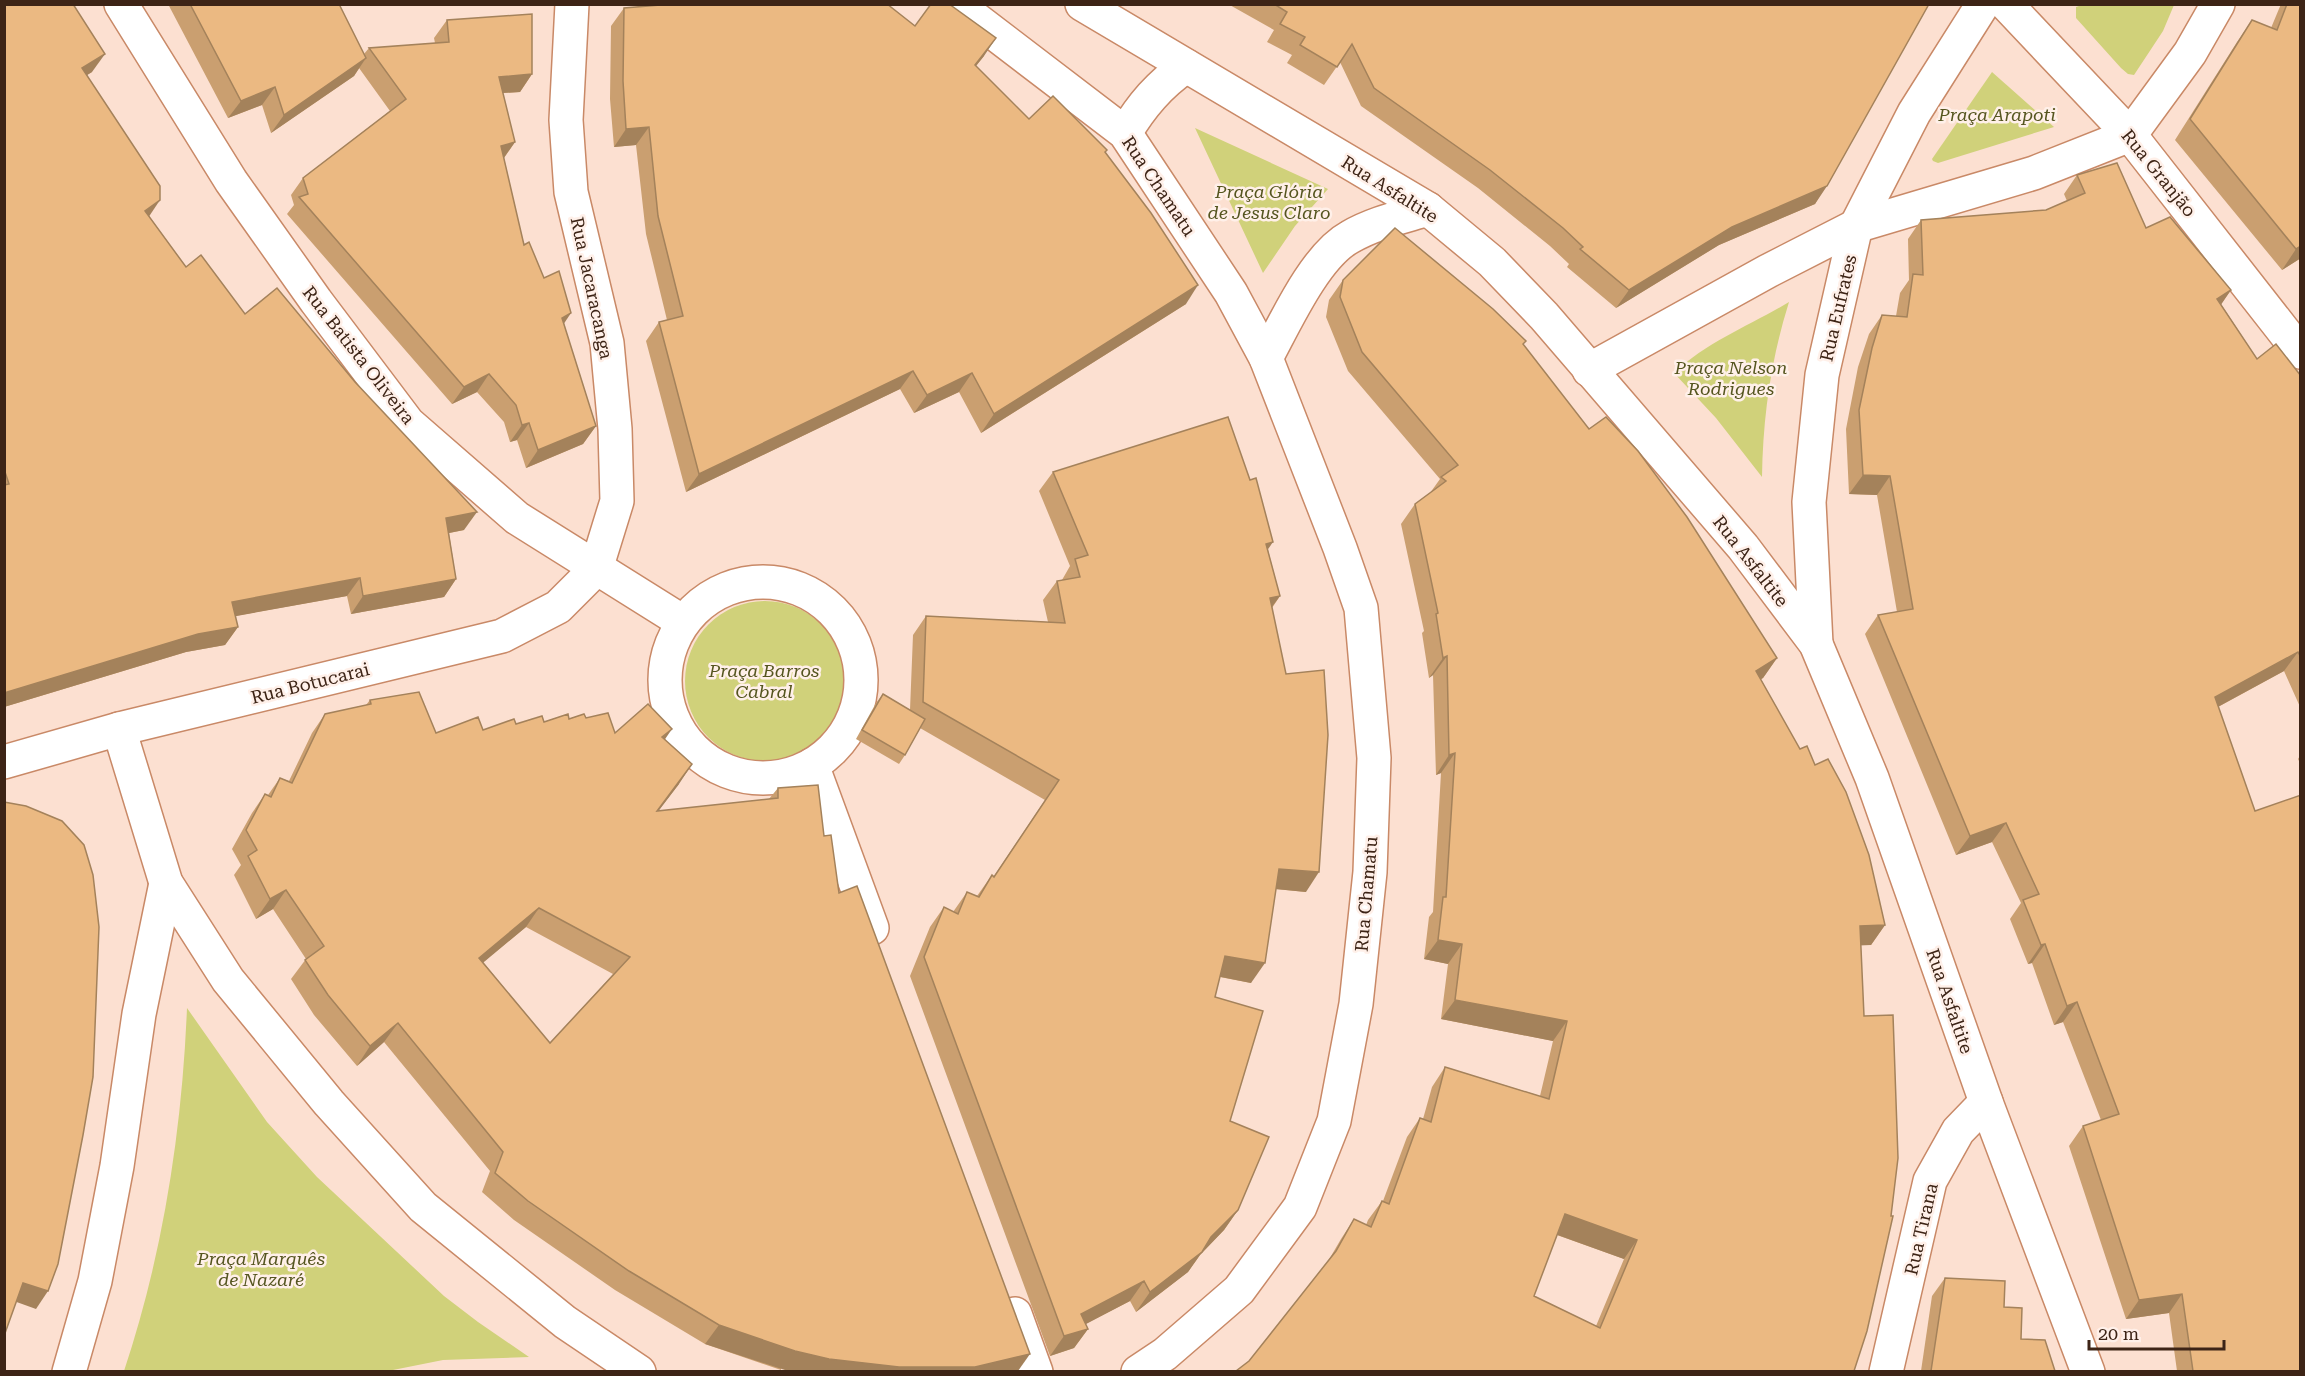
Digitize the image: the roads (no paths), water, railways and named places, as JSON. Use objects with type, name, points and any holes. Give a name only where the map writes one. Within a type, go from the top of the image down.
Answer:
[{"type":"street","name":"Rua Batista Oliveira","points":[[121,4],[231,181],[316,301],[408,423],[517,518],[683,621]]},
{"type":"street","name":"Rua Jacaracanga","points":[[572,4],[566,120],[571,192],[607,343],[615,429],[617,501],[596,569]]},
{"type":"street","name":"Rua Chamatu","points":[[956,4],[1125,134],[1231,293],[1266,358],[1361,608],[1374,758],[1370,872],[1356,1004],[1334,1120],[1300,1207],[1239,1290],[1165,1354],[1138,1371]]},
{"type":"street","name":"Rua Asfaltite","points":[[1082,4],[1428,209],[1492,262],[1544,316],[1743,547],[1816,644],[1872,778],[1986,1102],[2088,1371]]},
{"type":"street","name":"Rua Eufrates","points":[[1816,644],[1809,502],[1822,375],[1856,226],[1914,113],[1983,4]]},
{"type":"street","name":"Rua Granjão","points":[[2006,4],[2130,135],[2301,352]]},
{"type":"street","points":[[1589,369],[1856,226],[2034,173],[2130,135],[2190,53],[2218,4]]},
{"type":"street","points":[[1125,134],[1143,104],[1160,84],[1186,66]]},
{"type":"street","points":[[1266,358],[1318,268],[1348,238],[1385,221],[1428,209]]},
{"type":"street","name":"Rua Botucarai","points":[[4,762],[119,729],[502,636],[558,607],[596,569]]},
{"type":"street","points":[[748,581],[783,583],[815,595],[841,618],[858,649],[862,684],[854,718],[835,747],[812,765],[779,777],[750,777],[721,770],[697,753],[678,730],[668,703],[665,674],[670,646],[683,621],[716,593],[748,581]]},
{"type":"street","points":[[119,729],[166,883],[228,980],[329,1103],[423,1207],[565,1322],[639,1371]]},
{"type":"street","points":[[812,765],[883,956]]},
{"type":"street","points":[[69,1371],[101,1247],[117,1166],[139,1014],[166,883]]},
{"type":"street","name":"Rua Tirana","points":[[1886,1371],[1930,1181],[1958,1131],[1986,1102]]},
{"type":"street","points":[[1003,1282],[1036,1371]]},
{"type":"park label","name":"Praça Arapoti","points":[[1997,114]]},
{"type":"park label","name":"Praça Glória de Jesus Claro","points":[[1269,201]]},
{"type":"park label","name":"Praça Nelson Rodrigues","points":[[1731,377]]},
{"type":"park label","name":"Praça Barros Cabral","points":[[764,680]]},
{"type":"park label","name":"Praça Marquês de Nazaré","points":[[261,1268]]}]
